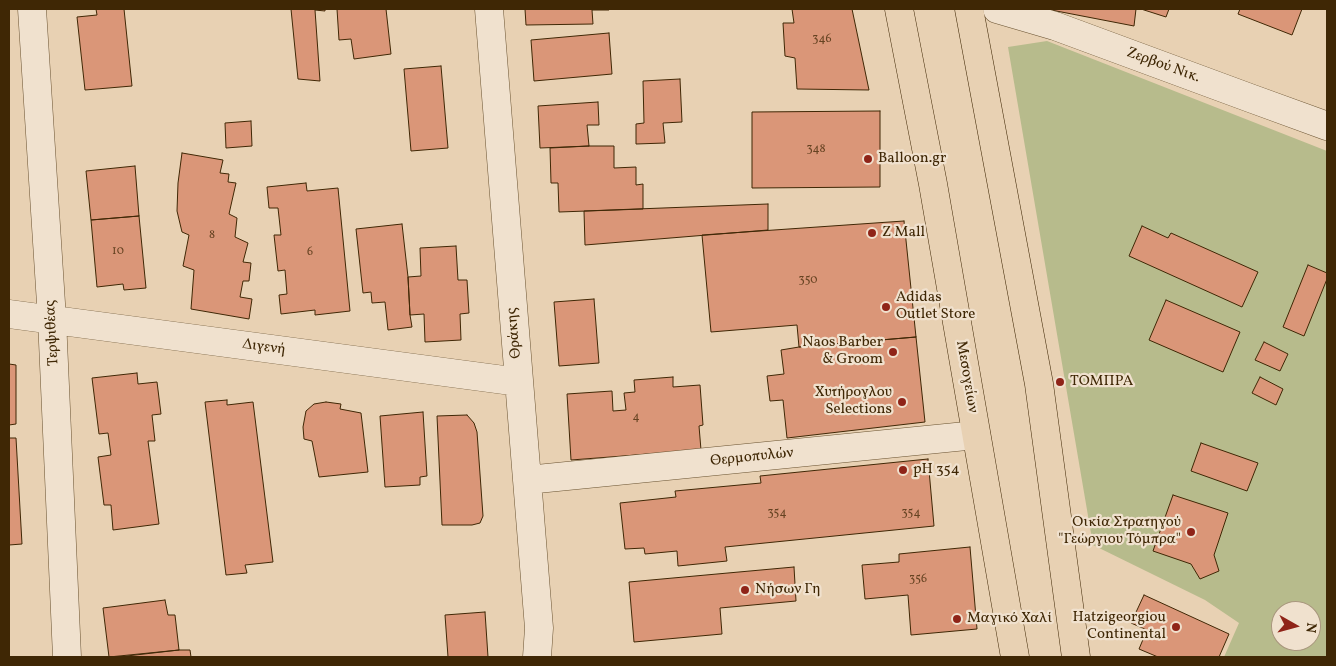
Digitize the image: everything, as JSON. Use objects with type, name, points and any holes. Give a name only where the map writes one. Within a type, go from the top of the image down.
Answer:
[{"type":"main road","name":"Μεσογείων","points":[[899,9],[933,184],[1015,657]]},
{"type":"main road","points":[[969,9],[1039,384],[1076,657]]},
{"type":"street","name":"Τερψιθέας","points":[[32,9],[52,320],[67,657]]},
{"type":"street","name":"Θράκης","points":[[489,9],[539,628],[537,657]]},
{"type":"street","name":"Ζερβού Νικ.","points":[[997,9],[1055,26],[1327,126]]},
{"type":"street","name":"Διγενή","points":[[9,314],[519,382]]},
{"type":"street","name":"Θερμοπυλών","points":[[527,480],[976,436]]},
{"type":"green space","points":[[1047,41],[1327,151],[1327,657],[1224,657],[1239,623],[1205,600],[1093,545],[1008,47]]},
{"type":"building","points":[[96,9],[124,9],[132,86],[85,90],[77,17],[97,15]]},
{"type":"building","points":[[291,9],[325,9],[325,11],[315,10],[320,81],[298,79]]},
{"type":"building","points":[[337,9],[386,9],[391,54],[354,59],[351,39],[339,40]]},
{"type":"building","points":[[525,9],[609,10],[592,10],[593,24],[526,25]]},
{"type":"building","points":[[792,9],[852,9],[869,90],[797,89],[795,58],[785,56],[783,23],[794,23]]},
{"type":"building","points":[[1046,9],[1136,9],[1134,26]]},
{"type":"building","points":[[1141,9],[1169,9],[1166,17]]},
{"type":"building","points":[[1240,9],[1302,9],[1292,35],[1238,14]]},
{"type":"building","points":[[609,33],[612,74],[534,81],[531,40]]},
{"type":"building","points":[[441,66],[448,148],[411,151],[404,69]]},
{"type":"building","points":[[680,79],[682,122],[663,123],[665,143],[636,144],[636,124],[644,123],[643,81]]},
{"type":"building","points":[[598,102],[599,125],[587,125],[589,146],[540,148],[538,106]]},
{"type":"building","points":[[880,111],[880,187],[752,188],[752,112]]},
{"type":"building","points":[[251,121],[252,146],[226,148],[225,123]]},
{"type":"building","points":[[614,146],[614,168],[636,167],[636,185],[643,184],[643,209],[559,212],[558,183],[551,183],[550,148]]},
{"type":"building","points":[[182,153],[223,160],[220,173],[229,174],[228,182],[236,183],[229,214],[237,218],[235,237],[248,243],[243,262],[251,263],[249,281],[243,281],[240,297],[252,299],[249,319],[191,309],[194,270],[183,266],[189,235],[182,232],[177,211]]},
{"type":"building","points":[[135,166],[139,216],[91,220],[86,171]]},
{"type":"building","points":[[306,183],[307,191],[338,188],[350,311],[315,315],[315,310],[281,314],[279,295],[287,294],[285,270],[278,271],[274,235],[281,235],[278,208],[269,208],[267,187]]},
{"type":"building","points":[[768,204],[768,230],[585,245],[584,211]]},
{"type":"building","points":[[139,216],[146,288],[124,290],[123,284],[97,287],[91,220]]},
{"type":"building","points":[[904,221],[916,337],[799,347],[797,325],[711,332],[702,235]]},
{"type":"building","points":[[402,224],[412,327],[388,330],[385,302],[372,303],[371,292],[363,293],[356,229]]},
{"type":"building","points":[[1142,226],[1168,238],[1171,233],[1258,272],[1242,307],[1129,256]]},
{"type":"building","points":[[456,246],[458,280],[467,280],[469,313],[460,314],[461,340],[425,342],[424,314],[410,315],[408,277],[421,276],[420,248]]},
{"type":"building","points":[[1308,265],[1327,273],[1327,279],[1304,336],[1283,327]]},
{"type":"building","points":[[594,299],[599,363],[559,366],[554,302]]},
{"type":"building","points":[[1166,300],[1240,332],[1223,372],[1149,340]]},
{"type":"building","points":[[916,337],[925,422],[787,438],[783,400],[770,401],[767,376],[784,374],[781,350]]},
{"type":"building","points":[[1264,342],[1288,354],[1280,371],[1255,360]]},
{"type":"building","points":[[9,364],[16,365],[16,424],[9,425]]},
{"type":"building","points":[[137,373],[138,384],[157,382],[161,414],[152,415],[155,441],[148,441],[159,524],[113,530],[111,505],[104,505],[98,457],[111,455],[108,433],[99,434],[92,378]]},
{"type":"building","points":[[673,377],[673,387],[700,385],[703,425],[699,426],[701,450],[571,460],[567,394],[612,391],[613,411],[626,410],[624,393],[635,392],[634,380]]},
{"type":"building","points":[[1260,377],[1283,389],[1276,405],[1252,393]]},
{"type":"building","points":[[227,400],[227,405],[253,402],[273,562],[245,565],[247,573],[226,575],[205,402]]},
{"type":"building","points":[[326,402],[341,404],[340,409],[361,413],[368,472],[319,477],[312,441],[304,439],[303,427],[306,411],[314,404]]},
{"type":"building","points":[[423,412],[427,476],[420,477],[420,485],[385,487],[380,416]]},
{"type":"building","points":[[467,415],[474,423],[477,432],[483,516],[480,523],[472,525],[442,525],[437,416]]},
{"type":"building","points":[[9,438],[16,438],[22,544],[9,545]]},
{"type":"building","points":[[1201,443],[1258,463],[1247,491],[1191,471]]},
{"type":"building","points":[[928,459],[934,526],[725,547],[727,561],[678,566],[677,551],[645,554],[644,548],[625,549],[620,503],[676,497],[675,491],[761,483],[760,476]]},
{"type":"building","name":"Οικία Στρατηγού \"Γεώργιου Τόμπρα\"","points":[[1173,495],[1228,513],[1214,555],[1219,571],[1200,579],[1191,564],[1153,551]]},
{"type":"building","points":[[970,547],[977,629],[911,635],[908,595],[865,599],[862,565],[899,562],[899,554]]},
{"type":"building","points":[[794,567],[796,601],[720,608],[722,634],[634,642],[629,582]]},
{"type":"building","name":"Hatzigeorgiou Continental","points":[[1144,595],[1229,634],[1219,657],[1158,657],[1139,649],[1147,630],[1131,623]]},
{"type":"building","points":[[165,600],[168,615],[175,615],[179,650],[109,657],[103,608]]},
{"type":"building","points":[[485,612],[488,657],[448,657],[445,615]]},
{"type":"building","points":[[190,650],[191,657],[118,657]]},
{"type":"place","name":"Balloon.gr","points":[[868,159]]},
{"type":"place","name":"Z Mall","points":[[872,233]]},
{"type":"place","name":"Adidas Outlet Store","points":[[886,307]]},
{"type":"place","name":"Naos Barber & Groom","points":[[893,352]]},
{"type":"place","name":"ΤΟΜΠΡΑ","points":[[1060,382]]},
{"type":"place","name":"Χυτήρογλου Selections","points":[[902,402]]},
{"type":"place","name":"pH 354","points":[[903,470]]},
{"type":"place","name":"Οικία Στρατηγού \"Γεώργιου Τόμπρα\"","points":[[1191,532]]},
{"type":"place","name":"Νήσων Γη","points":[[745,590]]},
{"type":"place","name":"Μαγικό Χαλί","points":[[957,619]]},
{"type":"place","name":"Hatzigeorgiou Continental","points":[[1176,627]]}]
